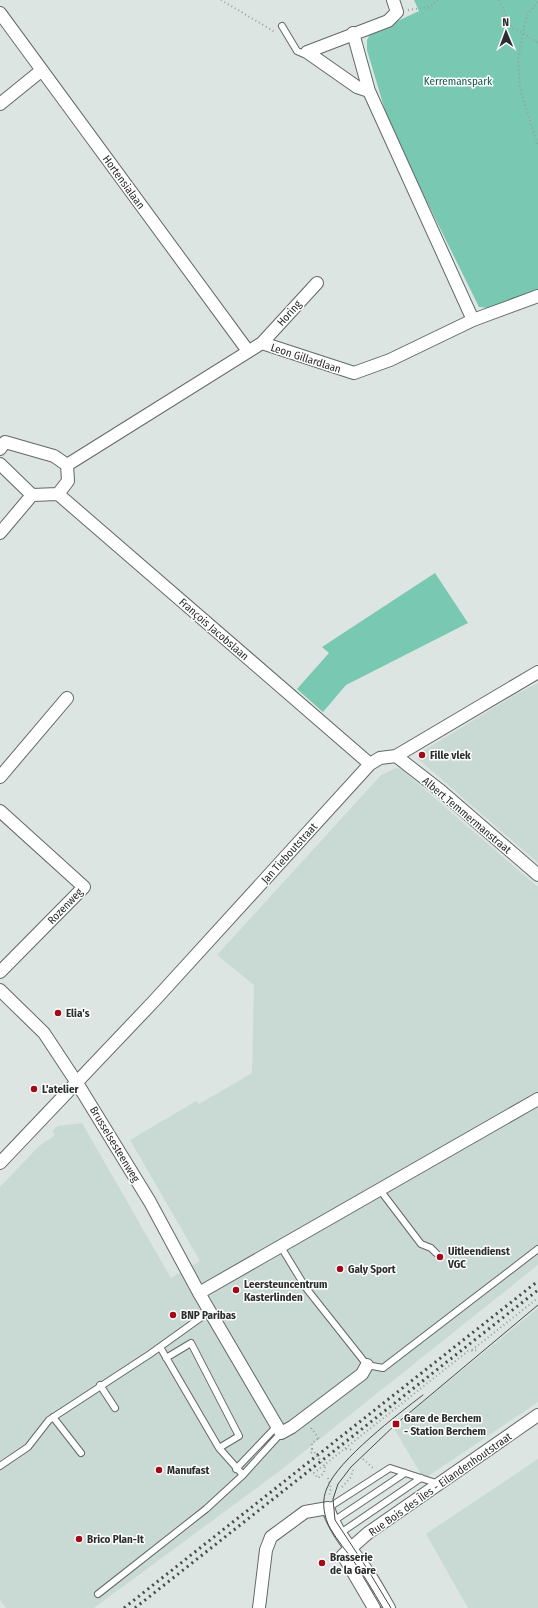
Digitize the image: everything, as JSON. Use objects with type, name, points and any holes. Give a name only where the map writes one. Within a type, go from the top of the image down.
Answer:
[{"type":"street","points":[[307,52],[353,33],[388,21],[394,6]]},
{"type":"street","name":"Hortensialaan","points":[[0,13],[248,351]]},
{"type":"street","points":[[353,33],[369,91],[473,320]]},
{"type":"street","points":[[307,52],[358,87],[369,91]]},
{"type":"street","points":[[0,104],[42,70]]},
{"type":"street","name":"Horing","points":[[262,343],[316,283]]},
{"type":"street","name":"Leon Gillardlaan","points":[[67,465],[262,343],[354,373],[390,360],[473,320],[538,296]]},
{"type":"street","points":[[0,464],[32,495],[58,494],[68,481],[67,465],[54,456],[2,443]]},
{"type":"street","name":"François Jacobslaan","points":[[58,494],[370,764]]},
{"type":"street","points":[[0,533],[32,495]]},
{"type":"street","name":"Jan Tieboutstraat","points":[[0,1163],[77,1083],[370,764],[380,758],[396,756],[538,672]]},
{"type":"street","points":[[0,777],[66,698]]},
{"type":"street","name":"Albert Temmermanstraat","points":[[396,756],[440,791],[538,875]]},
{"type":"street","name":"Rozenweg","points":[[0,811],[84,887],[0,972]]},
{"type":"street","name":"Brusselsesteenweg","points":[[0,990],[44,1033],[77,1083],[150,1202],[199,1293],[279,1429]]},
{"type":"street","points":[[199,1293],[538,1099]]},
{"type":"street","points":[[279,1429],[292,1427],[362,1374],[367,1365]]},
{"type":"street","name":"Rue Bois des Îles - Eilandenhoutstraat","points":[[346,1551],[538,1415]]},
{"type":"street","points":[[259,1608],[266,1550],[271,1537],[305,1512],[328,1508],[332,1522],[374,1608]]},
{"type":"street","points":[[346,1551],[367,1571],[389,1608]]},
{"type":"lane","points":[[282,26],[300,53],[304,54],[307,52]]},
{"type":"lane","points":[[380,1190],[421,1244],[430,1248],[436,1253]]},
{"type":"lane","points":[[281,1247],[306,1288],[367,1365],[383,1368],[538,1249]]},
{"type":"lane","points":[[0,1466],[28,1447],[53,1417],[160,1347],[210,1311]]},
{"type":"lane","points":[[166,1358],[191,1343],[239,1436],[219,1448]]},
{"type":"lane","points":[[160,1347],[219,1448],[236,1469],[243,1475]]},
{"type":"lane","points":[[100,1386],[115,1408]]},
{"type":"lane","points":[[53,1417],[81,1453]]},
{"type":"lane","points":[[236,1469],[279,1429]]},
{"type":"lane","points":[[98,1594],[200,1513],[243,1475],[279,1429]]},
{"type":"lane","points":[[328,1508],[390,1468],[439,1484]]},
{"type":"lane","points":[[332,1522],[405,1473]]},
{"type":"lane","points":[[339,1534],[421,1478]]},
{"type":"path","points":[[221,0],[291,41]]},
{"type":"path","points":[[394,6],[430,7],[438,0]]},
{"type":"path","points":[[499,0],[512,28],[538,43]]},
{"type":"path","points":[[538,2],[527,15],[518,60],[520,89],[538,146]]},
{"type":"path","points":[[471,1351],[538,1298]]},
{"type":"path","points":[[326,1465],[324,1473],[318,1478],[314,1473],[468,1351],[479,1350]]},
{"type":"path","points":[[310,1427],[319,1439],[312,1443],[312,1451],[326,1465]]},
{"type":"path","points":[[345,1449],[354,1450]]},
{"type":"path","points":[[363,1459],[375,1470]]},
{"type":"path","points":[[342,1487],[351,1477],[353,1470]]},
{"type":"path","points":[[328,1478],[331,1488],[328,1508]]},
{"type":"shaded area","points":[[538,683],[538,863],[417,758],[418,754],[515,695]]},
{"type":"shaded area","points":[[396,768],[401,769],[538,887],[538,1265],[281,1470],[94,1608],[6,1608],[0,1600],[0,1187],[39,1146],[55,1135],[52,1131],[58,1126],[82,1123],[171,1278],[200,1261],[130,1140],[196,1101],[199,1104],[252,1073],[254,985],[217,955],[381,775]]},
{"type":"shaded area","points":[[538,1308],[538,1402],[424,1479],[393,1427]]},
{"type":"shaded area","points":[[538,1459],[538,1608],[468,1608],[426,1534]]},
{"type":"green space","name":"Kerremanspark","points":[[414,0],[538,0],[538,292],[488,308],[479,307],[390,127],[367,50],[367,40],[370,34],[419,11]]},
{"type":"green space","points":[[435,573],[468,623],[346,685],[323,712],[297,689],[329,653],[322,647]]},
{"type":"tram line","points":[[391,1608],[335,1520],[333,1499],[338,1484],[351,1467],[396,1424],[538,1305]]},
{"type":"tram line","points":[[383,1608],[328,1524],[324,1510],[324,1497],[333,1477],[343,1464],[385,1425],[423,1395]]},
{"type":"railway","points":[[124,1608],[538,1281]]},
{"type":"railway","points":[[135,1608],[538,1290]]},
{"type":"place","name":"Fille vlek","points":[[422,755]]},
{"type":"place","name":"Elia's","points":[[58,1013]]},
{"type":"place","name":"L'atelier","points":[[34,1089]]},
{"type":"place","name":"Uitleendienst VGC","points":[[440,1257]]},
{"type":"place","name":"Galy Sport","points":[[340,1269]]},
{"type":"place","name":"Leersteuncentrum Kasterlinden","points":[[236,1290]]},
{"type":"place","name":"BNP Paribas","points":[[173,1315]]},
{"type":"place","name":"Gare de Berchem - Station Berchem","points":[[396,1424]]},
{"type":"place","name":"Manufast","points":[[159,1470]]},
{"type":"place","name":"Brico Plan-It","points":[[79,1539]]},
{"type":"place","name":"Brasserie de la Gare","points":[[322,1563]]}]
